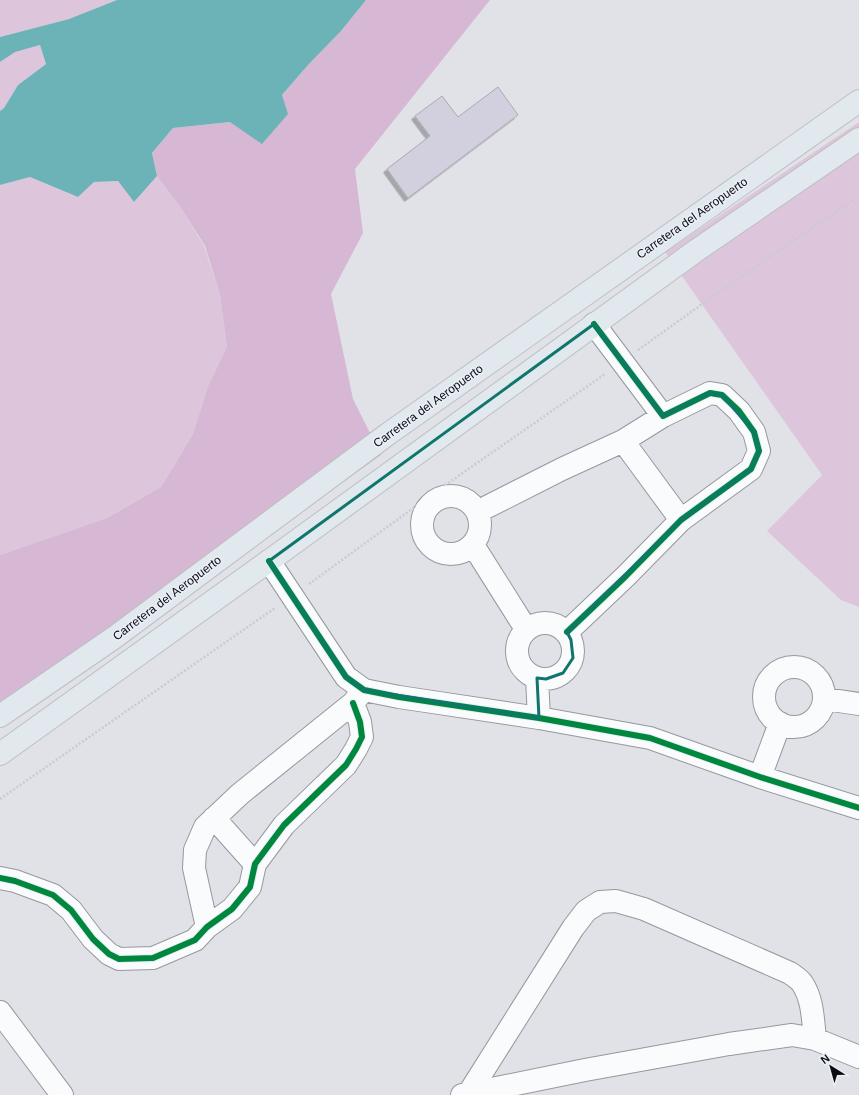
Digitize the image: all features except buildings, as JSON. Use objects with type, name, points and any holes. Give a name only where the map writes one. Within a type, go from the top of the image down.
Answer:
[{"type":"main road","name":"Carretera del Aeropuerto","points":[[0,716],[115,637],[388,434],[859,101]]},
{"type":"main road","points":[[0,754],[269,561],[697,250],[859,139]]},
{"type":"street","points":[[594,324],[663,416]]},
{"type":"street","points":[[477,512],[562,469],[623,441],[663,416],[710,393],[722,395],[739,411],[754,432],[759,451],[751,469],[680,520],[626,576],[567,632]]},
{"type":"street","points":[[623,441],[680,520]]},
{"type":"street","points":[[454,496],[472,504],[477,512],[480,520],[478,537],[473,545],[465,551],[456,554],[446,554],[437,551],[429,545],[424,536],[422,527],[423,517],[428,508],[435,501],[444,497],[454,496]]},
{"type":"street","points":[[473,545],[526,629]]},
{"type":"street","points":[[0,878],[15,881],[53,895],[72,910],[93,939],[109,954],[119,959],[153,958],[195,940],[207,927],[232,909],[250,887],[255,864],[284,825],[346,765],[362,737],[358,696],[269,561]]},
{"type":"street","points":[[542,622],[560,626],[567,632],[573,648],[573,658],[563,673],[546,679],[529,675],[523,669],[518,661],[516,653],[518,640],[526,629],[534,624],[542,622]]},
{"type":"street","points":[[795,666],[804,668],[813,673],[820,680],[824,689],[825,699],[822,709],[817,717],[809,723],[799,727],[789,727],[772,717],[766,709],[764,699],[765,689],[769,680],[776,672],[795,666]]},
{"type":"street","points":[[537,678],[539,718]]},
{"type":"street","points":[[207,927],[194,868],[195,850],[205,827],[240,794],[358,696],[399,697],[539,718],[650,738],[859,808]]},
{"type":"street","points":[[825,699],[859,704]]},
{"type":"street","points":[[760,776],[780,723]]},
{"type":"street","points":[[214,818],[255,864]]},
{"type":"street","points":[[466,1094],[573,928],[586,911],[600,902],[616,901],[644,909],[790,973],[802,982],[807,994],[812,1011],[815,1039]]},
{"type":"street","points":[[0,1012],[62,1095]]},
{"type":"street","points":[[466,1094],[729,1044],[792,1035],[815,1039],[859,1057]]},
{"type":"path","points":[[0,799],[293,596],[428,498],[719,292],[859,196]]},
{"type":"highlighted area","points":[[594,324],[663,416],[710,393],[722,395],[754,432],[759,451],[751,469],[681,520],[567,632],[571,640],[573,658],[563,673],[546,679],[537,678],[539,718],[364,690],[346,677],[269,561]]},
{"type":"shaded area","points":[[0,0],[117,0],[69,19],[0,37]]},
{"type":"shaded area","points":[[366,0],[490,0],[355,169],[363,233],[331,294],[353,399],[381,455],[0,726],[0,555],[107,518],[161,487],[193,434],[208,386],[227,347],[220,295],[205,246],[181,208],[157,176],[152,153],[173,128],[230,122],[282,95],[308,65],[341,31]]},
{"type":"shaded area","points":[[40,45],[46,64],[18,85],[4,108],[0,111],[0,62],[15,51]]},
{"type":"shaded area","points":[[859,122],[859,607],[841,600],[767,531],[822,475],[665,252]]},
{"type":"shaded area","points":[[157,176],[181,208],[204,246],[220,295],[227,347],[208,386],[193,434],[161,487],[107,518],[0,555],[0,185],[30,177],[78,197],[94,182],[118,181],[134,202]]},
{"type":"water","points":[[117,0],[366,0],[341,31],[308,65],[282,95],[288,114],[262,144],[230,122],[173,128],[152,153],[157,176],[134,202],[118,181],[94,182],[78,197],[30,177],[0,185],[0,111],[4,108],[18,85],[46,64],[40,45],[15,52],[0,62],[0,37],[69,19]]},
{"type":"cycle path","points":[[567,632],[626,576],[681,520],[751,469],[759,451],[754,432],[739,411],[722,395],[710,393],[663,416],[594,324]]},
{"type":"cycle path","points":[[269,561],[346,677],[364,690],[399,697],[539,718],[650,738],[760,777],[859,808]]},
{"type":"cycle path","points":[[0,878],[15,881],[53,895],[71,910],[93,939],[109,954],[119,959],[153,958],[195,940],[207,927],[232,909],[250,887],[255,864],[284,825],[346,765],[362,737],[360,722],[353,703]]}]
